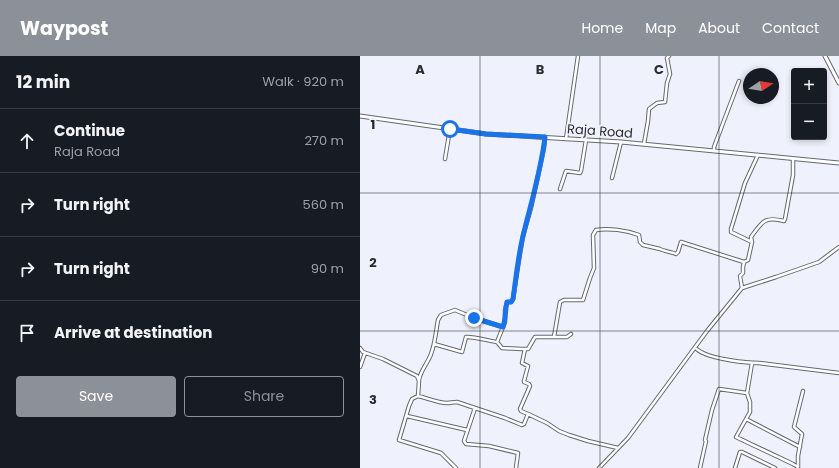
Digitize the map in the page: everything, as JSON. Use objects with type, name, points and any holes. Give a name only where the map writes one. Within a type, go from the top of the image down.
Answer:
[{"type":"street","points":[[566,138],[578,56]]},
{"type":"street","points":[[644,144],[649,109],[657,103],[665,102],[667,83],[670,74],[669,56]]},
{"type":"street","points":[[825,56],[839,83]]},
{"type":"street","points":[[714,151],[714,147],[739,82]]},
{"type":"street","name":"Raja Road","points":[[360,116],[486,134],[621,142],[839,163]]},
{"type":"street","points":[[445,159],[450,129]]},
{"type":"street","points":[[497,342],[505,322],[507,302],[511,302],[513,299],[523,236],[533,201],[545,137]]},
{"type":"street","points":[[560,189],[566,170],[580,173],[582,171],[586,140]]},
{"type":"street","points":[[612,178],[621,142]]},
{"type":"street","points":[[752,242],[731,232],[731,229],[745,184],[758,155]]},
{"type":"street","points":[[742,288],[740,276],[743,273],[744,262],[748,260],[752,237],[761,223],[776,219],[785,220],[793,175],[793,159]]},
{"type":"street","points":[[554,337],[560,302],[564,300],[583,300],[594,268],[593,235],[596,230],[602,229],[634,233],[639,235],[640,242],[643,244],[676,254],[681,242],[744,262]]},
{"type":"street","points":[[598,468],[628,438],[707,331],[742,288],[819,262],[839,247]]},
{"type":"street","points":[[418,396],[420,374],[432,353],[438,320],[441,315],[455,310],[503,327]]},
{"type":"street","points":[[571,334],[567,337],[535,337],[528,349],[526,349],[522,363],[528,366],[524,382],[530,384],[530,386],[520,410],[569,435],[618,448]]},
{"type":"street","points":[[434,344],[462,352],[466,337],[468,336],[497,342],[502,348],[526,349]]},
{"type":"street","points":[[360,348],[365,353],[383,359],[417,376],[419,381]]},
{"type":"street","points":[[695,348],[702,353],[717,358],[839,373]]},
{"type":"street","points":[[360,367],[365,353]]},
{"type":"street","points":[[752,363],[747,393],[751,408],[736,437],[793,464],[798,468]]},
{"type":"street","points":[[700,468],[712,410],[719,389],[747,393]]},
{"type":"street","points":[[798,468],[798,456],[802,434],[794,427],[803,391]]},
{"type":"street","points":[[456,468],[441,453],[399,440],[412,399],[418,396],[448,403],[457,402],[522,425],[524,424],[528,414]]},
{"type":"street","points":[[474,408],[464,442],[466,444],[489,446],[518,453],[516,468]]},
{"type":"street","points":[[407,416],[467,430]]},
{"type":"street","points":[[746,419],[800,447]]},
{"type":"street","points":[[735,468],[740,452],[775,468]]},
{"type":"route","points":[[450,129],[486,134],[545,137],[531,208],[523,236],[513,299],[511,302],[507,302],[505,322],[503,327],[474,318]]}]
